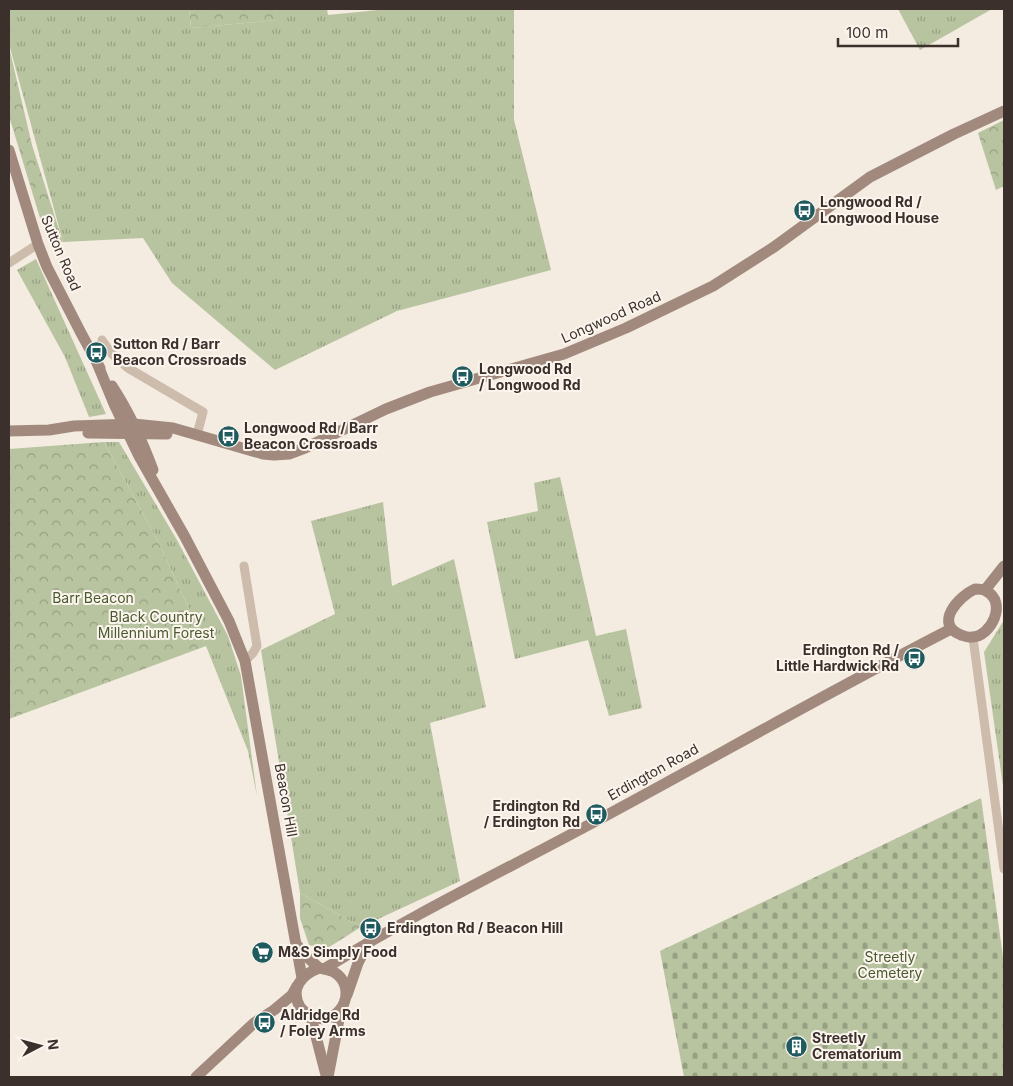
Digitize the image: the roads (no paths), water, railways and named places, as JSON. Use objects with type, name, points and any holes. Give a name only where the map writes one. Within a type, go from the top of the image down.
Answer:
[{"type":"main road","name":"Longwood Road","points":[[9,431],[49,430],[74,426],[131,429],[174,428],[263,454],[289,454],[386,409],[430,392],[564,354],[626,328],[714,286],[774,247],[870,177],[1004,111]]},
{"type":"main road","name":"Sutton Road","points":[[9,150],[38,244],[56,284],[97,363],[114,404],[131,429]]},
{"type":"main road","name":"Beacon Hill","points":[[131,429],[139,456],[186,537],[230,621],[245,662],[296,944],[300,982]]},
{"type":"main road","points":[[985,590],[1004,566]]},
{"type":"main road","points":[[975,589],[985,590],[1000,603],[994,620],[987,629],[973,638],[961,635],[952,629],[949,624],[949,614],[960,598],[967,592],[975,589]]},
{"type":"main road","name":"Erdington Road","points":[[322,968],[369,941],[597,821],[756,733],[952,629]]},
{"type":"main road","points":[[327,1077],[341,1010],[358,963],[369,941]]},
{"type":"main road","points":[[296,944],[305,955],[322,968],[335,972],[340,977],[345,986],[346,995]]},
{"type":"main road","points":[[196,1077],[254,1024],[292,995],[300,982],[310,972],[322,968]]},
{"type":"main road","points":[[300,982],[297,996],[298,1001],[307,1014],[327,1077]]},
{"type":"main road","points":[[274,1010],[289,1009],[324,1019],[331,1017],[341,1010]]},
{"type":"street","points":[[9,263],[38,244]]},
{"type":"street","points":[[102,340],[112,354],[128,368],[203,412],[198,435]]},
{"type":"street","points":[[244,566],[257,646],[245,662]]},
{"type":"street","points":[[973,638],[1004,869]]},
{"type":"place","name":"Longwood Rd / Longwood House","points":[[804,210]]},
{"type":"place","name":"Sutton Rd / Barr Beacon Crossroads","points":[[97,352]]},
{"type":"place","name":"Longwood Rd / Longwood Rd","points":[[463,377]]},
{"type":"place","name":"Longwood Rd / Barr Beacon Crossroads","points":[[228,436]]},
{"type":"place","name":"Erdington Rd / Little Hardwick Rd","points":[[915,658]]},
{"type":"place","name":"Erdington Rd / Erdington Rd","points":[[596,814]]},
{"type":"place","name":"Erdington Rd / Beacon Hill","points":[[371,928]]},
{"type":"place","name":"M&S Simply Food","points":[[262,952]]},
{"type":"place","name":"Aldridge Rd / Foley Arms","points":[[264,1023]]},
{"type":"place","name":"Streetly Crematorium","points":[[796,1046]]},
{"type":"park label","name":"Barr Beacon","points":[[93,598]]},
{"type":"park label","name":"Black Country Millennium Forest","points":[[156,626]]},
{"type":"park label","name":"Streetly Cemetery","points":[[890,966]]}]
